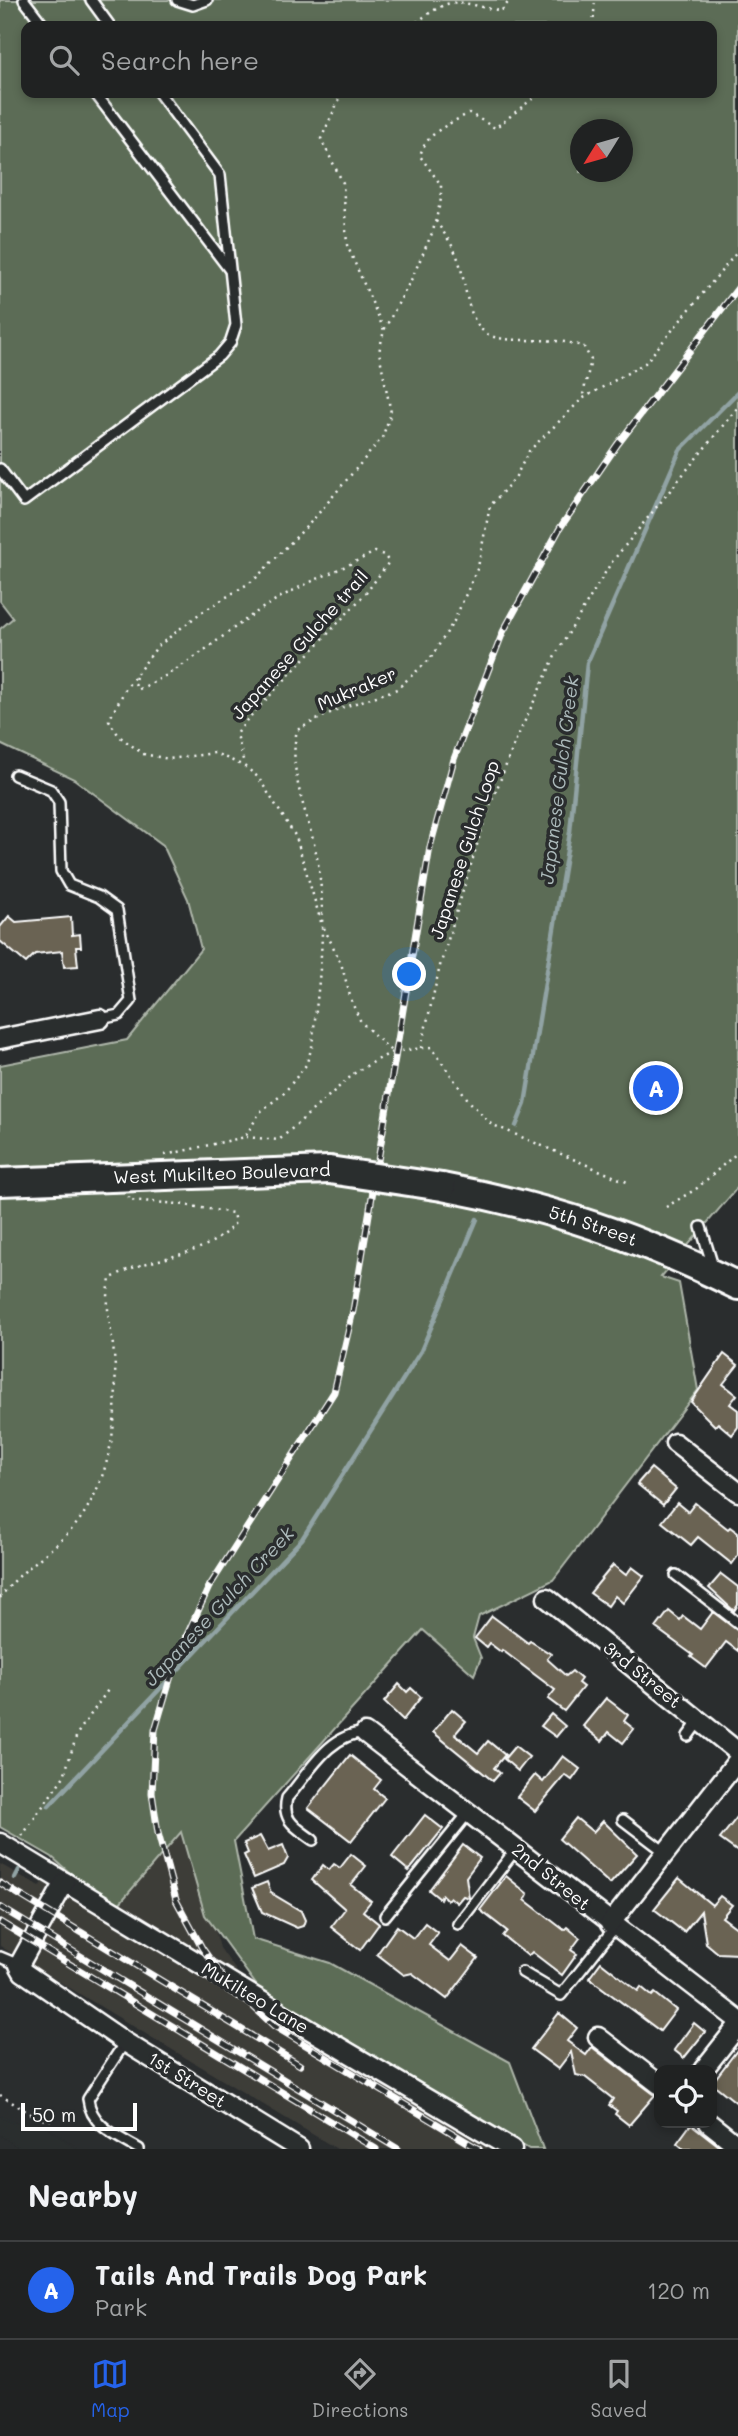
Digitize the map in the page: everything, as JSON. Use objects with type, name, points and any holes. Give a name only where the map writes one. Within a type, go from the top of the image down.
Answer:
[{"type":"main road","name":"West Mukilteo Boulevard","points":[[0,1182],[329,1170],[442,1187]]},
{"type":"main road","name":"5th Street","points":[[442,1187],[535,1206],[637,1239],[727,1280]]},
{"type":"street","points":[[0,1039],[100,1019]]},
{"type":"street","points":[[675,1443],[738,1492]]},
{"type":"street","name":"3rd Street","points":[[547,1598],[738,1752]]},
{"type":"street","name":"2nd Street","points":[[365,1733],[416,1779],[469,1812],[738,2020]]},
{"type":"street","points":[[613,1925],[665,1852],[738,1760]]},
{"type":"street","name":"Mukilteo Lane","points":[[5,1846],[512,2149]]},
{"type":"street","points":[[19,1965],[65,1882]]},
{"type":"street","name":"1st Street","points":[[19,1965],[34,1982],[125,2042],[299,2149]]},
{"type":"street","points":[[707,2065],[738,2026]]},
{"type":"street","points":[[598,2038],[654,2080]]},
{"type":"street","points":[[715,2128],[738,2147]]},
{"type":"lane","points":[[24,0],[40,21]]},
{"type":"lane","points":[[91,0],[106,21]]},
{"type":"lane","points":[[177,0],[193,5],[207,0]]},
{"type":"lane","points":[[99,98],[230,270]]},
{"type":"lane","points":[[0,469],[24,501],[219,356],[230,343],[236,325],[220,175],[163,98]]},
{"type":"lane","points":[[15,775],[51,790],[59,802],[61,871],[69,885],[99,897],[117,911],[131,1001],[119,1015],[100,1019]]},
{"type":"lane","points":[[702,1227],[727,1280]]},
{"type":"lane","points":[[676,1575],[738,1623]]},
{"type":"lane","points":[[688,1736],[699,1721]]},
{"type":"lane","points":[[313,1840],[289,1823],[284,1809],[287,1798],[337,1740],[351,1733],[365,1733]]},
{"type":"lane","points":[[385,1916],[469,1812]]},
{"type":"lane","points":[[623,1820],[665,1852]]},
{"type":"lane","points":[[458,1924],[516,1849]]},
{"type":"lane","points":[[522,1972],[561,1995],[613,1925]]},
{"type":"lane","points":[[0,1957],[19,1965]]},
{"type":"lane","points":[[125,2042],[88,2099],[90,2112],[100,2125],[139,2149]]},
{"type":"path","points":[[420,21],[451,3],[470,4],[484,10],[502,10],[510,0]]},
{"type":"path","points":[[593,21],[595,0]]},
{"type":"path","points":[[340,98],[321,139],[343,183],[346,245],[384,330]]},
{"type":"path","points":[[392,1052],[361,1022],[352,1003],[341,962],[323,928],[296,836],[258,777],[244,766],[215,753],[169,759],[143,754],[120,736],[109,720],[157,647],[199,614],[254,580],[312,521],[382,438],[391,413],[379,352],[384,330],[412,278],[436,221],[441,185],[420,156],[428,140],[442,128],[469,113],[495,128],[534,98]]},
{"type":"path","points":[[436,221],[457,255],[471,311],[482,330],[493,337],[547,339],[584,347],[590,360],[582,400]]},
{"type":"path","name":"Mukraker","points":[[323,928],[319,869],[297,783],[293,748],[297,730],[338,709],[397,689],[430,660],[454,621],[478,567],[490,506],[515,478],[529,451],[582,400],[645,363],[738,251]]},
{"type":"path","name":"Japanese Gulch Loop","points":[[421,1048],[443,954],[484,822],[515,742],[556,654],[611,563],[738,407]]},
{"type":"path","name":"Japanese Gulche trail","points":[[139,671],[134,682],[139,689],[204,654],[268,605],[316,578],[375,552],[384,555],[389,562],[366,593],[246,721],[237,734],[244,766]]},
{"type":"path","points":[[245,1137],[260,1112],[284,1093],[306,1065],[312,1047],[323,928]]},
{"type":"path","points":[[158,1159],[168,1153],[245,1137],[279,1140],[357,1071],[392,1052],[431,1047],[469,1101],[491,1124],[627,1182]]},
{"type":"path","points":[[666,1207],[696,1189],[738,1152]]},
{"type":"path","points":[[0,1598],[21,1573],[67,1534],[83,1515],[97,1489],[114,1435],[112,1339],[105,1306],[110,1279],[140,1263],[200,1250],[225,1234],[235,1223],[233,1213],[178,1204],[129,1200],[127,1178]]},
{"type":"path","points":[[5,1846],[30,1826],[64,1776],[77,1734],[110,1688]]},
{"type":"path","points":[[0,2095],[39,2119],[52,2120]]},
{"type":"shaded area","points":[[84,1814],[185,1821],[220,1948],[261,2006],[501,2149],[337,2149],[0,1946],[0,1864],[40,1887]]},
{"type":"green space","points":[[0,0],[738,0],[738,1187],[661,1277],[679,1283],[698,1390],[553,1580],[479,1616],[473,1638],[481,1658],[474,1675],[423,1630],[234,1841],[253,1939],[330,1963],[510,2062],[543,2149],[529,2149],[257,1986],[205,1915],[181,1832],[113,1911],[52,1857],[0,1827],[0,1065],[127,1040],[201,949],[188,899],[163,845],[74,779],[0,744],[0,629],[13,618],[0,601]]},
{"type":"pier","points":[[0,2116],[14,2123],[31,2121],[46,2127],[78,2149],[21,2149],[0,2135]]},
{"type":"building","points":[[9,916],[16,922],[71,917],[72,935],[80,934],[81,947],[76,947],[78,966],[64,967],[62,951],[35,954],[26,963],[0,941],[0,927]]},
{"type":"building","points":[[724,1354],[738,1365],[723,1384],[737,1395],[730,1404],[738,1410],[738,1427],[732,1435],[718,1423],[715,1426],[691,1402]]},
{"type":"building","points":[[651,1468],[676,1489],[663,1505],[637,1484]]},
{"type":"building","points":[[677,1503],[688,1512],[695,1503],[728,1529],[730,1527],[738,1533],[738,1556],[732,1564],[698,1537],[691,1545],[662,1522]]},
{"type":"building","points":[[613,1565],[626,1575],[632,1567],[644,1576],[623,1603],[615,1596],[608,1606],[590,1593]]},
{"type":"building","points":[[721,1574],[738,1587],[738,1605],[734,1611],[709,1588]]},
{"type":"building","points":[[669,1611],[680,1620],[683,1616],[700,1629],[713,1612],[738,1631],[738,1651],[726,1642],[706,1668],[656,1628]]},
{"type":"building","points":[[492,1616],[528,1643],[530,1641],[551,1654],[547,1659],[566,1676],[572,1671],[581,1679],[578,1683],[583,1687],[564,1711],[548,1699],[555,1690],[502,1650],[501,1652],[489,1643],[486,1647],[475,1638]]},
{"type":"building","points":[[399,1684],[407,1692],[411,1688],[421,1697],[403,1720],[384,1702]]},
{"type":"building","points":[[606,1698],[628,1715],[624,1721],[634,1729],[623,1743],[609,1732],[602,1741],[583,1726]]},
{"type":"building","points":[[452,1709],[466,1721],[455,1734],[478,1753],[488,1741],[505,1755],[494,1768],[500,1773],[493,1781],[433,1732]]},
{"type":"building","points":[[551,1714],[565,1726],[556,1737],[541,1726]]},
{"type":"building","points":[[515,1746],[529,1757],[518,1771],[504,1759]]},
{"type":"building","points":[[350,1755],[381,1780],[374,1789],[385,1798],[351,1841],[308,1808]]},
{"type":"building","points":[[563,1756],[580,1769],[572,1780],[565,1775],[535,1811],[517,1797],[535,1775],[543,1782]]},
{"type":"building","points":[[425,1815],[443,1829],[409,1871],[392,1857]]},
{"type":"building","points":[[738,1816],[738,1852],[720,1839]]},
{"type":"building","points":[[576,1818],[593,1832],[603,1821],[637,1854],[610,1884],[559,1839]]},
{"type":"building","points":[[260,1836],[268,1851],[283,1845],[288,1858],[284,1865],[254,1878],[244,1855],[248,1853],[244,1843]]},
{"type":"building","points":[[463,1845],[480,1858],[466,1877],[469,1898],[463,1896],[457,1903],[442,1895],[440,1899],[429,1890]]},
{"type":"building","points":[[351,1854],[366,1866],[351,1885],[371,1901],[363,1911],[379,1924],[360,1950],[331,1927],[345,1909],[312,1880],[323,1865],[329,1870],[334,1864],[340,1868]]},
{"type":"building","points":[[506,1876],[528,1894],[525,1900],[564,1930],[567,1927],[580,1938],[571,1950],[577,1954],[562,1975],[532,1952],[528,1956],[503,1936],[507,1931],[480,1910]]},
{"type":"building","points":[[679,1878],[712,1905],[720,1896],[732,1905],[722,1917],[738,1929],[738,1954],[718,1953],[706,1943],[701,1911],[684,1932],[654,1909]]},
{"type":"building","points":[[267,1882],[271,1893],[301,1911],[305,1920],[303,1926],[297,1928],[262,1912],[252,1888]]},
{"type":"building","points":[[425,1923],[438,1933],[429,1945],[450,1961],[462,1946],[478,1958],[447,1999],[412,1973],[404,1975],[377,1954],[397,1926],[413,1938]]},
{"type":"building","points":[[601,1962],[638,1991],[641,1987],[652,1996],[655,1993],[676,2010],[660,2031],[589,1978]]},
{"type":"building","points":[[559,2013],[577,2028],[567,2041],[586,2055],[592,2047],[654,2096],[629,2125],[615,2114],[617,2111],[609,2105],[613,2099],[585,2077],[576,2075],[571,2052],[558,2069],[531,2049]]},
{"type":"building","points":[[694,2023],[705,2032],[684,2058],[674,2050]]},
{"type":"building","points":[[738,2049],[738,2104],[717,2087],[717,2076]]},
{"type":"building","points":[[688,2128],[696,2128],[723,2149],[684,2149],[677,2143]]},
{"type":"waterway","name":"Japanese Gulch Creek","points":[[516,1126],[525,1104],[570,832],[587,663],[680,450],[738,392]]},
{"type":"waterway","name":"Japanese Gulch Creek","points":[[49,1806],[302,1539],[421,1351],[477,1219]]},
{"type":"waterway","name":"Japanese Gulch Creek","points":[[15,1878],[19,1870]]},
{"type":"railway","points":[[479,2149],[274,2026],[224,1979],[202,1948],[176,1900],[158,1833],[152,1793],[155,1730],[176,1659],[209,1587],[334,1392],[353,1311],[430,847],[454,759],[503,632],[560,528],[617,445],[738,288]]},
{"type":"railway","points":[[0,1883],[300,2065]]},
{"type":"railway","points":[[0,1907],[398,2149]]},
{"type":"railway","points":[[0,1922],[376,2149]]},
{"type":"place","name":"Tails And Trails Dog Park","points":[[656,1088]]}]
